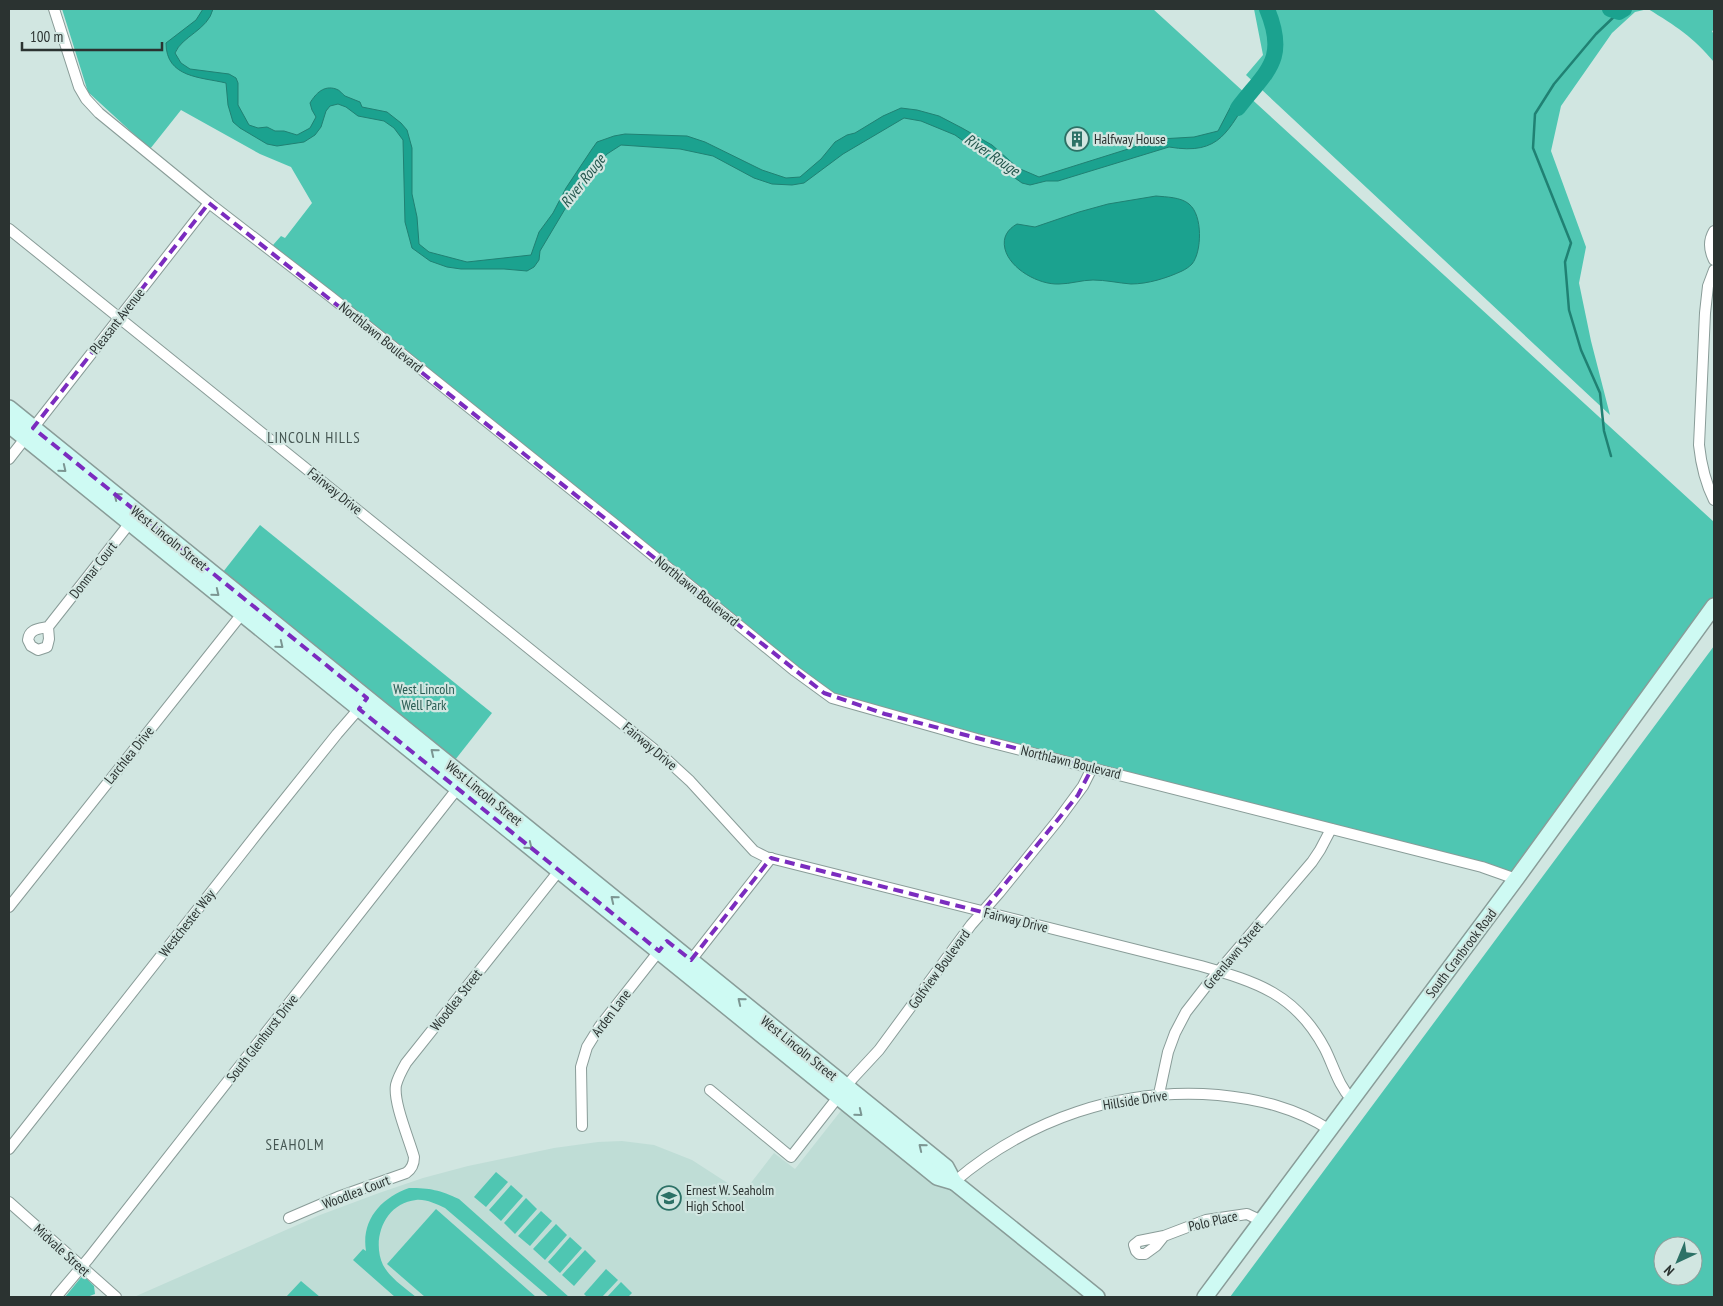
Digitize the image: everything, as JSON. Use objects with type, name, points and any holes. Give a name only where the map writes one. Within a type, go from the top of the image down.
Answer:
[{"type":"street","name":"Northlawn Boulevard","points":[[54,9],[75,76],[86,99],[99,113],[209,204],[330,297],[828,696],[842,702],[885,714],[1482,867],[1516,879]]},
{"type":"street","name":"Pleasant Avenue","points":[[9,459],[209,204]]},
{"type":"street","name":"Fairway Drive","points":[[9,229],[666,759],[690,781],[749,846],[761,855],[1219,971],[1268,989],[1301,1014],[1320,1041],[1341,1086],[1352,1100]]},
{"type":"street","points":[[1714,231],[1710,244],[1714,260]]},
{"type":"street","points":[[1714,270],[1708,286],[1705,313],[1699,445],[1706,482],[1714,500]]},
{"type":"street","name":"West Lincoln Street","points":[[9,408],[29,433],[843,1091],[946,1167],[954,1182],[1097,1297]]},
{"type":"street","name":"West Lincoln Street","points":[[9,426],[29,433]]},
{"type":"street","name":"Donmar Court","points":[[48,627],[134,518]]},
{"type":"street","name":"South Cranbrook Road","points":[[1205,1297],[1516,879],[1714,606]]},
{"type":"street","name":"Larchlea Drive","points":[[9,907],[246,609]]},
{"type":"street","name":"Westchester Way","points":[[9,1149],[255,837],[363,704]]},
{"type":"street","name":"Golfview Boulevard","points":[[710,1090],[791,1157],[843,1091],[891,1035],[971,925],[1032,854],[1078,795],[1092,768]]},
{"type":"street","name":"South Glenhurst Drive","points":[[56,1297],[82,1267],[462,783]]},
{"type":"street","name":"Greenlawn Street","points":[[1159,1094],[1165,1062],[1180,1022],[1194,1001],[1312,862],[1331,829]]},
{"type":"street","points":[[687,966],[770,858]]},
{"type":"street","name":"Woodlea Street","points":[[414,1157],[396,1096],[396,1084],[400,1074],[406,1063],[563,865]]},
{"type":"street","name":"Arden Lane","points":[[582,1126],[581,1068],[587,1047],[600,1026],[663,946]]},
{"type":"street","name":"Hillside Drive","points":[[954,1182],[1009,1144],[1058,1118],[1112,1102],[1159,1094],[1197,1094],[1263,1102],[1297,1112],[1330,1130]]},
{"type":"street","name":"Woodlea Court","points":[[289,1218],[338,1197],[406,1173],[413,1165],[414,1157]]},
{"type":"street","name":"Midvale Street","points":[[9,1202],[113,1295]]},
{"type":"street","name":"Polo Place","points":[[1164,1236],[1206,1220],[1241,1214],[1253,1215],[1262,1221]]},
{"type":"street","points":[[100,1297],[113,1295]]},
{"type":"highlighted area","points":[[209,203],[824,693],[885,714],[1092,768],[1078,795],[982,912],[771,858],[691,960],[667,941],[659,951],[359,709],[367,698],[33,428]]},
{"type":"shaded area","name":"Ernest W. Seaholm High School","points":[[851,1098],[1095,1297],[134,1297],[320,1215],[379,1193],[423,1178],[468,1166],[554,1148],[622,1141],[654,1145],[692,1160],[743,1193],[774,1153],[795,1169]]},
{"type":"green space","points":[[62,9],[1153,9],[1714,522],[1714,603],[1511,876],[835,703],[335,306],[273,245],[281,236],[285,238],[312,203],[291,167],[260,154],[181,110],[150,149],[88,92]]},
{"type":"green space","points":[[1254,9],[1648,9],[1635,12],[1612,33],[1561,106],[1551,151],[1586,247],[1579,283],[1591,341],[1610,415],[1246,75],[1263,55]]},
{"type":"green space","points":[[1648,9],[1714,9],[1714,30],[1712,31],[1714,35],[1714,62],[1684,32]]},
{"type":"green space","name":"West Lincoln Well Park","points":[[260,525],[492,713],[455,760],[223,572]]},
{"type":"green space","points":[[1714,646],[1714,1297],[1230,1297]]},
{"type":"green space","points":[[496,1172],[508,1182],[486,1207],[474,1197]]},
{"type":"green space","points":[[511,1185],[523,1196],[501,1221],[489,1210]]},
{"type":"green space","points":[[409,1188],[435,1190],[459,1199],[569,1297],[549,1297],[445,1208],[431,1202],[416,1200],[396,1208],[383,1224],[380,1234],[380,1255],[383,1265],[394,1278],[416,1297],[395,1297],[353,1260],[363,1249],[366,1251],[367,1229],[375,1212],[390,1198]]},
{"type":"green space","points":[[526,1198],[537,1209],[515,1234],[504,1223]]},
{"type":"green space","points":[[436,1209],[536,1297],[425,1297],[387,1264]]},
{"type":"green space","points":[[541,1211],[552,1221],[530,1246],[518,1236]]},
{"type":"green space","points":[[556,1224],[567,1235],[545,1260],[533,1249]]},
{"type":"green space","points":[[570,1237],[582,1248],[560,1273],[548,1262]]},
{"type":"green space","points":[[585,1250],[596,1261],[574,1286],[562,1275]]},
{"type":"green space","points":[[606,1269],[618,1280],[602,1297],[587,1297],[584,1294]]},
{"type":"green space","points":[[83,1275],[94,1286],[95,1294],[87,1297],[65,1297]]},
{"type":"green space","points":[[301,1281],[320,1297],[286,1297]]},
{"type":"green space","points":[[621,1282],[632,1293],[628,1297],[607,1297]]},
{"type":"water","name":"River Rouge","points":[[203,9],[213,9],[201,28],[183,42],[175,53],[181,63],[190,69],[229,74],[236,78],[238,83],[238,105],[249,125],[258,128],[267,127],[275,131],[284,131],[297,135],[310,128],[316,117],[310,103],[318,93],[328,88],[337,90],[345,96],[360,102],[362,107],[387,112],[401,123],[407,130],[412,148],[412,194],[417,217],[419,244],[429,252],[467,262],[531,255],[539,232],[553,213],[566,188],[592,149],[597,142],[614,136],[625,134],[687,136],[705,142],[762,170],[786,178],[800,177],[821,159],[835,142],[901,108],[939,116],[992,145],[1018,168],[1039,177],[1160,139],[1194,137],[1218,131],[1231,106],[1249,89],[1253,92],[1229,128],[1212,144],[1201,148],[1187,149],[1169,147],[1058,181],[1046,181],[1030,185],[1022,183],[955,135],[921,121],[904,118],[843,154],[804,183],[792,185],[772,184],[754,178],[713,156],[680,149],[621,145],[607,154],[581,185],[540,251],[539,260],[534,267],[527,271],[461,269],[447,267],[430,261],[412,248],[405,222],[403,140],[394,128],[384,121],[358,116],[346,107],[338,104],[330,106],[326,111],[321,127],[315,135],[304,142],[277,146],[267,144],[233,122],[228,105],[226,83],[187,74],[172,63],[168,55],[166,43],[196,20]]},
{"type":"water","points":[[1156,196],[1182,200],[1189,204],[1194,209],[1199,225],[1198,251],[1192,264],[1170,276],[1137,284],[1093,280],[1051,284],[1034,279],[1019,269],[1008,256],[1005,249],[1004,241],[1006,234],[1017,224],[1035,227],[1108,204]]},
{"type":"waterway","name":"River Rouge","points":[[1238,108],[1265,73],[1275,53],[1273,26],[1267,9]]},
{"type":"waterway","name":"River Rouge","points":[[1610,9],[1619,12],[1624,9]]},
{"type":"waterway","points":[[1611,456],[1604,431],[1600,393],[1581,350],[1569,310],[1565,262],[1571,243],[1533,148],[1535,114],[1554,84],[1596,34],[1619,12]]},
{"type":"place","name":"Halfway House","points":[[1077,139]]},
{"type":"place","name":"Ernest W. Seaholm High School","points":[[669,1198]]},
{"type":"district","name":"LINCOLN HILLS","points":[[314,438]]},
{"type":"district","name":"SEAHOLM","points":[[295,1145]]}]
